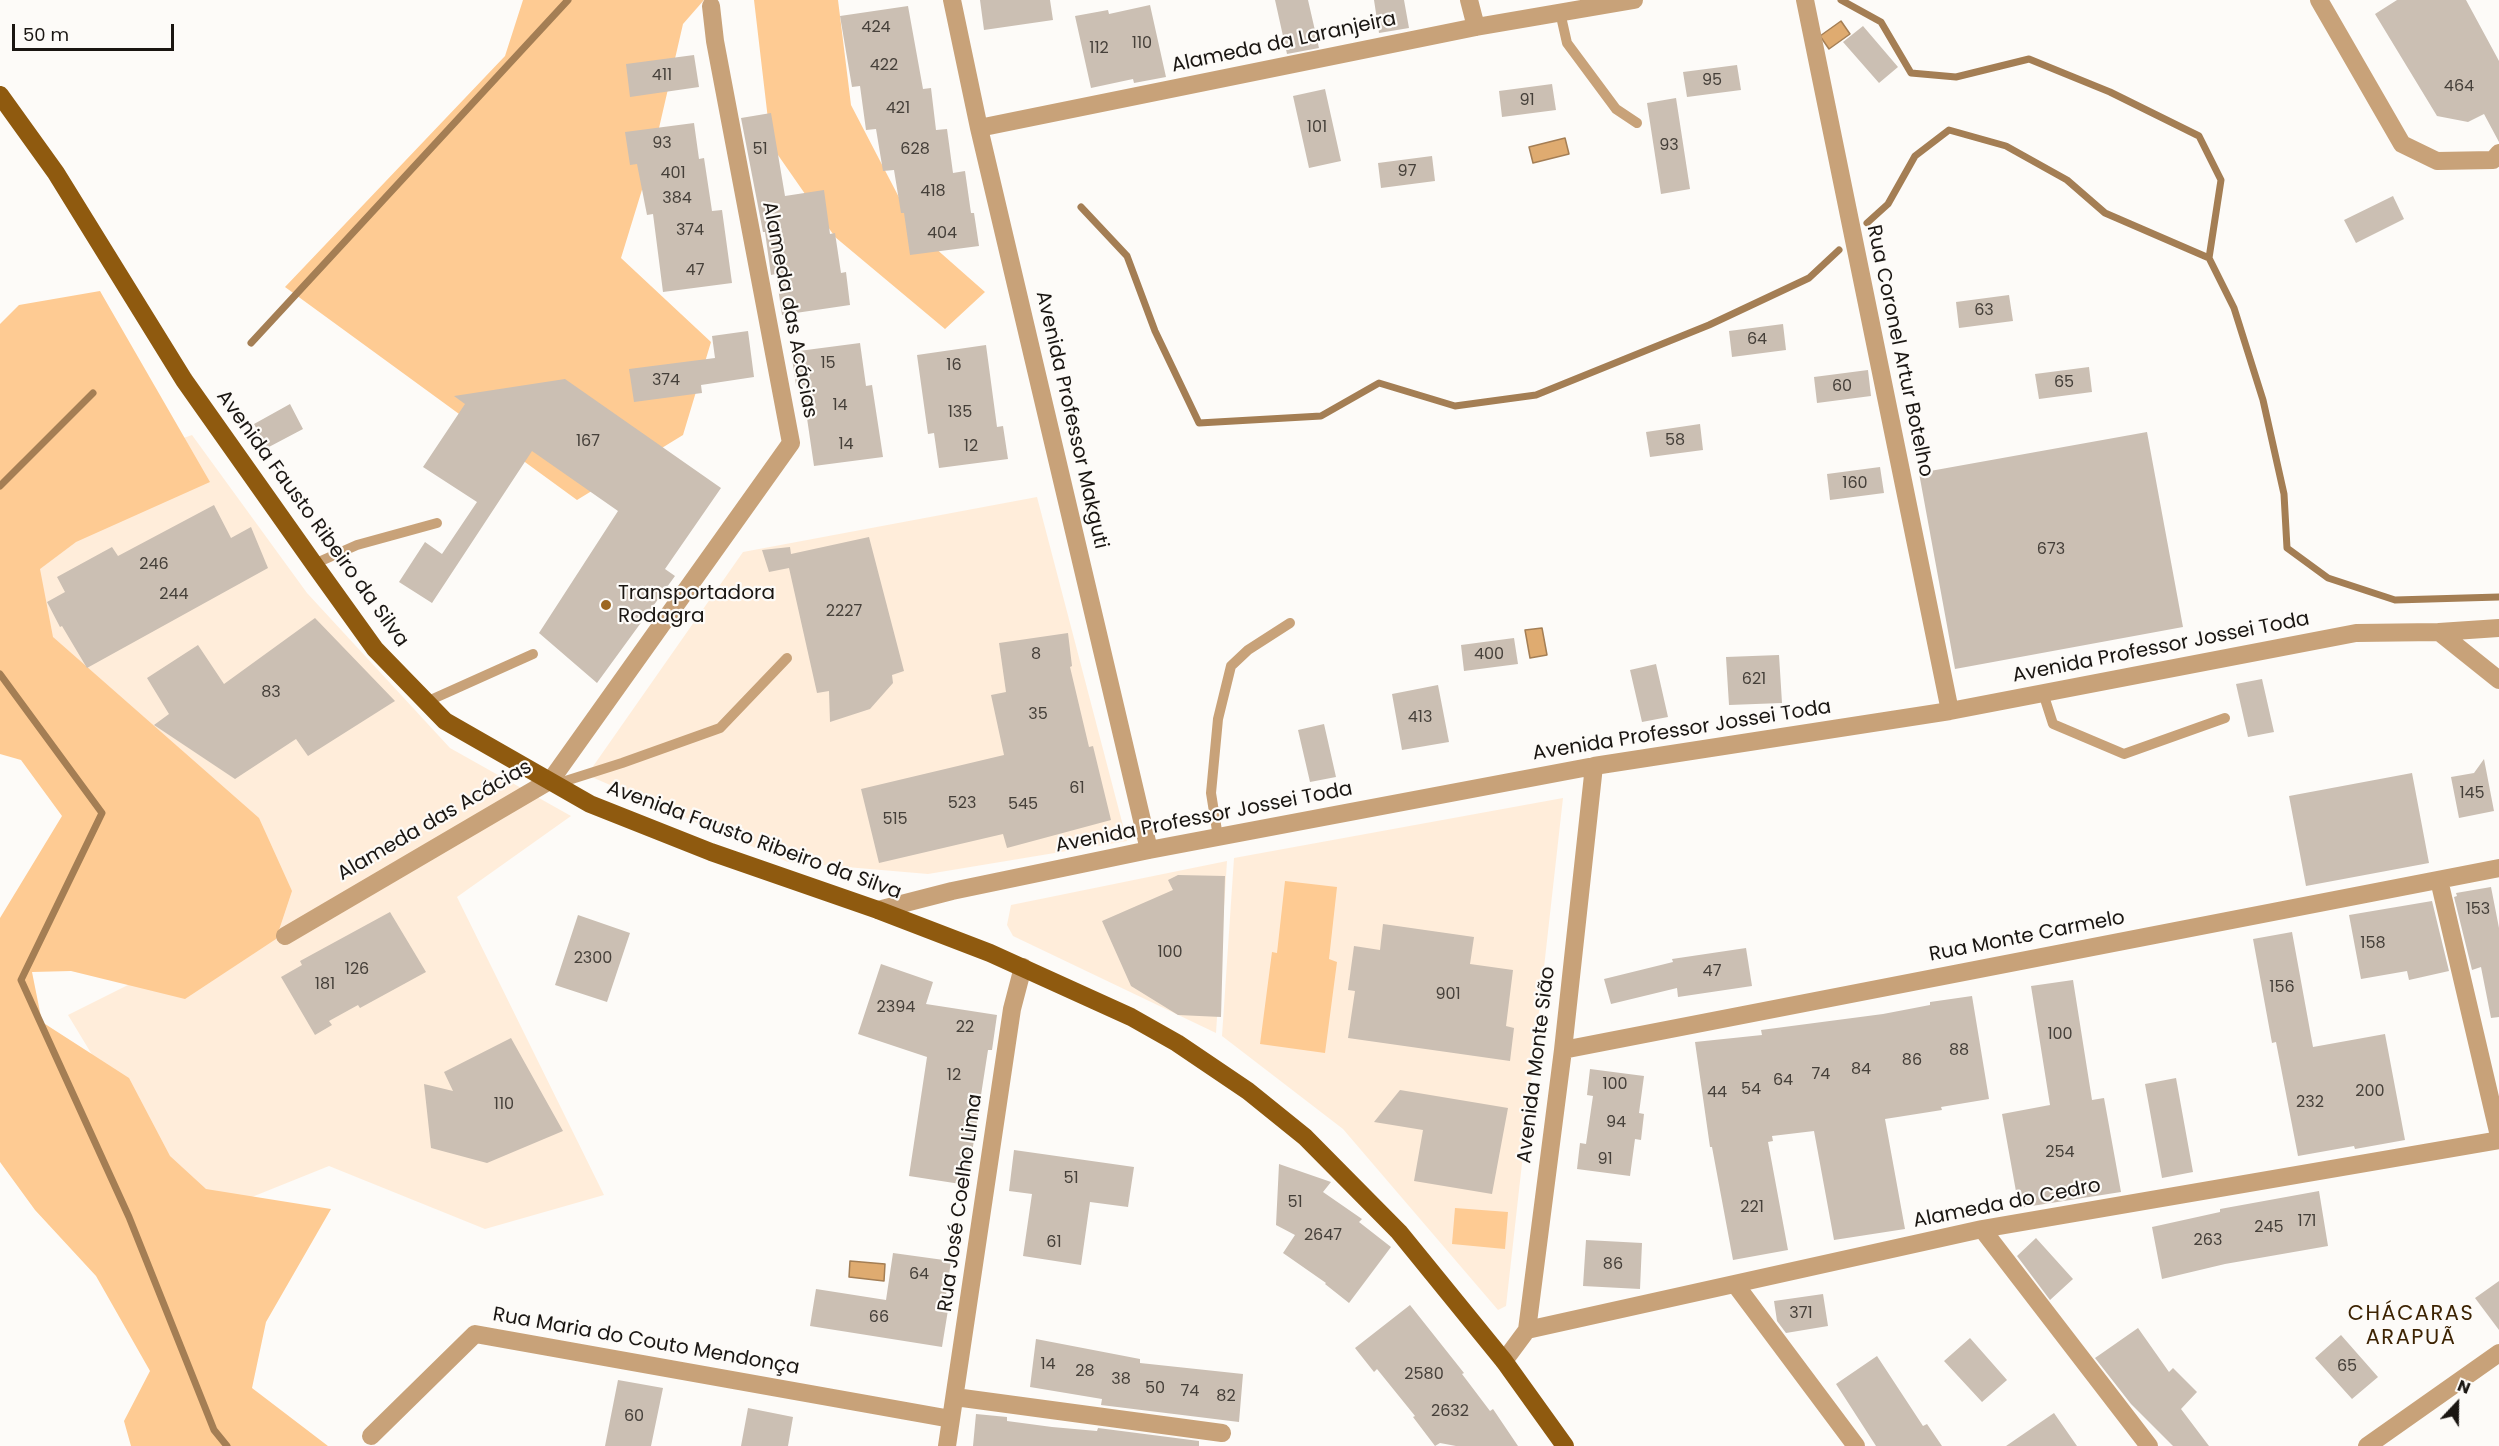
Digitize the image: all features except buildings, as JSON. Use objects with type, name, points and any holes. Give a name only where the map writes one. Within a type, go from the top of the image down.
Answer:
[{"type":"main road","name":"Avenida Fausto Ribeiro da Silva","points":[[0,95],[56,173],[184,380],[314,564],[375,649],[445,722],[590,804],[711,852],[878,910],[1023,967],[1131,1017],[1177,1043],[1248,1091],[1305,1137],[1398,1232],[1504,1361],[1565,1446]]},
{"type":"street","name":"Avenida Professor Makguti","points":[[952,0],[979,128],[1149,850]]},
{"type":"street","points":[[1468,0],[1476,27]]},
{"type":"street","name":"Alameda da Laranjeira","points":[[979,128],[1476,27],[1634,0]]},
{"type":"street","name":"Rua Coronel Artur Botelho","points":[[1805,0],[1950,711]]},
{"type":"street","points":[[2319,0],[2402,144],[2437,161],[2493,160],[2499,153]]},
{"type":"street","name":"Alameda das Acácias","points":[[285,936],[553,782],[791,443],[715,41],[711,6]]},
{"type":"street","name":"Avenida Professor Jossei Toda","points":[[878,910],[952,891],[1149,850],[1594,766],[1950,711],[2356,633],[2439,632],[2499,628]]},
{"type":"street","points":[[2439,632],[2499,680]]},
{"type":"street","name":"Avenida Monte Sião","points":[[1504,1361],[1527,1330],[1563,1050],[1594,766]]},
{"type":"street","name":"Rua Monte Carmelo","points":[[1563,1050],[2499,868]]},
{"type":"street","points":[[2439,879],[2499,1138]]},
{"type":"street","name":"Rua José Coelho Lima","points":[[947,1446],[1012,1009],[1023,967]]},
{"type":"street","name":"Alameda do Cedro","points":[[1527,1330],[1982,1229],[2499,1138]]},
{"type":"street","points":[[1982,1229],[2149,1446]]},
{"type":"street","points":[[1735,1284],[1856,1446]]},
{"type":"street","name":"Rua Maria do Couto Mendonça","points":[[371,1436],[476,1334],[951,1419]]},
{"type":"street","points":[[2367,1446],[2499,1353]]},
{"type":"street","points":[[955,1397],[1222,1433]]},
{"type":"lane","points":[[1560,12],[1567,43],[1616,109],[1637,123]]},
{"type":"lane","points":[[314,564],[357,545],[437,523]]},
{"type":"lane","points":[[1218,837],[1211,793],[1218,719],[1231,666],[1248,650],[1290,622]]},
{"type":"lane","points":[[426,702],[533,654]]},
{"type":"lane","points":[[553,782],[622,763],[720,728],[787,658]]},
{"type":"lane","points":[[2043,693],[2053,724],[2124,754],[2225,718]]},
{"type":"shaded area","points":[[523,0],[704,0],[683,24],[653,154],[621,258],[711,342],[683,435],[577,500],[285,287],[505,56]]},
{"type":"shaded area","points":[[754,0],[838,0],[851,105],[917,232],[985,292],[945,329],[835,237],[771,145]]},
{"type":"shaded area","points":[[1841,21],[1850,34],[1829,49],[1820,36]]},
{"type":"shaded area","points":[[1565,138],[1569,154],[1533,163],[1529,147]]},
{"type":"shaded area","points":[[100,291],[210,482],[76,542],[40,569],[53,637],[259,818],[292,891],[276,939],[185,999],[71,971],[32,972],[42,1022],[129,1078],[170,1156],[206,1189],[331,1209],[266,1322],[252,1388],[328,1446],[131,1446],[124,1421],[150,1371],[96,1276],[35,1210],[0,1162],[0,918],[62,816],[21,760],[0,754],[0,324],[19,305]]},
{"type":"shaded area","points":[[192,435],[307,593],[450,748],[571,816],[457,897],[604,1195],[485,1229],[329,1166],[222,1209],[155,1227],[91,1053],[68,1015],[186,956],[33,651],[0,556],[138,454]]},
{"type":"shaded area","points":[[1037,497],[1127,841],[928,874],[788,862],[587,775],[743,552]]},
{"type":"shaded area","points":[[1542,628],[1547,655],[1530,658],[1525,630]]},
{"type":"shaded area","points":[[1563,798],[1506,1306],[1498,1310],[1343,1129],[1222,1036],[1234,858]]},
{"type":"shaded area","points":[[1227,861],[1216,1033],[1013,936],[1007,925],[1011,905]]},
{"type":"shaded area","points":[[1285,881],[1337,887],[1329,959],[1337,962],[1325,1053],[1260,1044],[1272,952],[1277,953]]},
{"type":"shaded area","points":[[1455,1208],[1508,1212],[1505,1249],[1452,1244]]},
{"type":"shaded area","points":[[850,1261],[885,1264],[884,1281],[849,1277]]},
{"type":"waterway","points":[[251,343],[568,0]]},
{"type":"waterway","points":[[1841,0],[1881,22],[1911,73],[1956,77],[2029,59],[2110,92],[2199,136],[2221,180],[2209,258]]},
{"type":"waterway","points":[[1867,223],[1888,204],[1915,156],[1949,130],[2006,146],[2067,180],[2105,213],[2209,258],[2234,308],[2263,400],[2284,494],[2287,548],[2328,578],[2395,600],[2499,597]]},
{"type":"waterway","points":[[1081,207],[1127,256],[1155,331],[1199,423],[1321,416],[1379,383],[1455,406],[1536,395],[1709,325],[1809,278],[1839,250]]},
{"type":"waterway","points":[[0,486],[93,393]]},
{"type":"waterway","points":[[0,674],[102,813],[21,980],[129,1217],[214,1430],[227,1446]]},
{"type":"place","name":"Transportadora Rodagra","points":[[606,605]]},
{"type":"district","name":"CHÁCARAS ARAPUÃ","points":[[2411,1327]]}]
